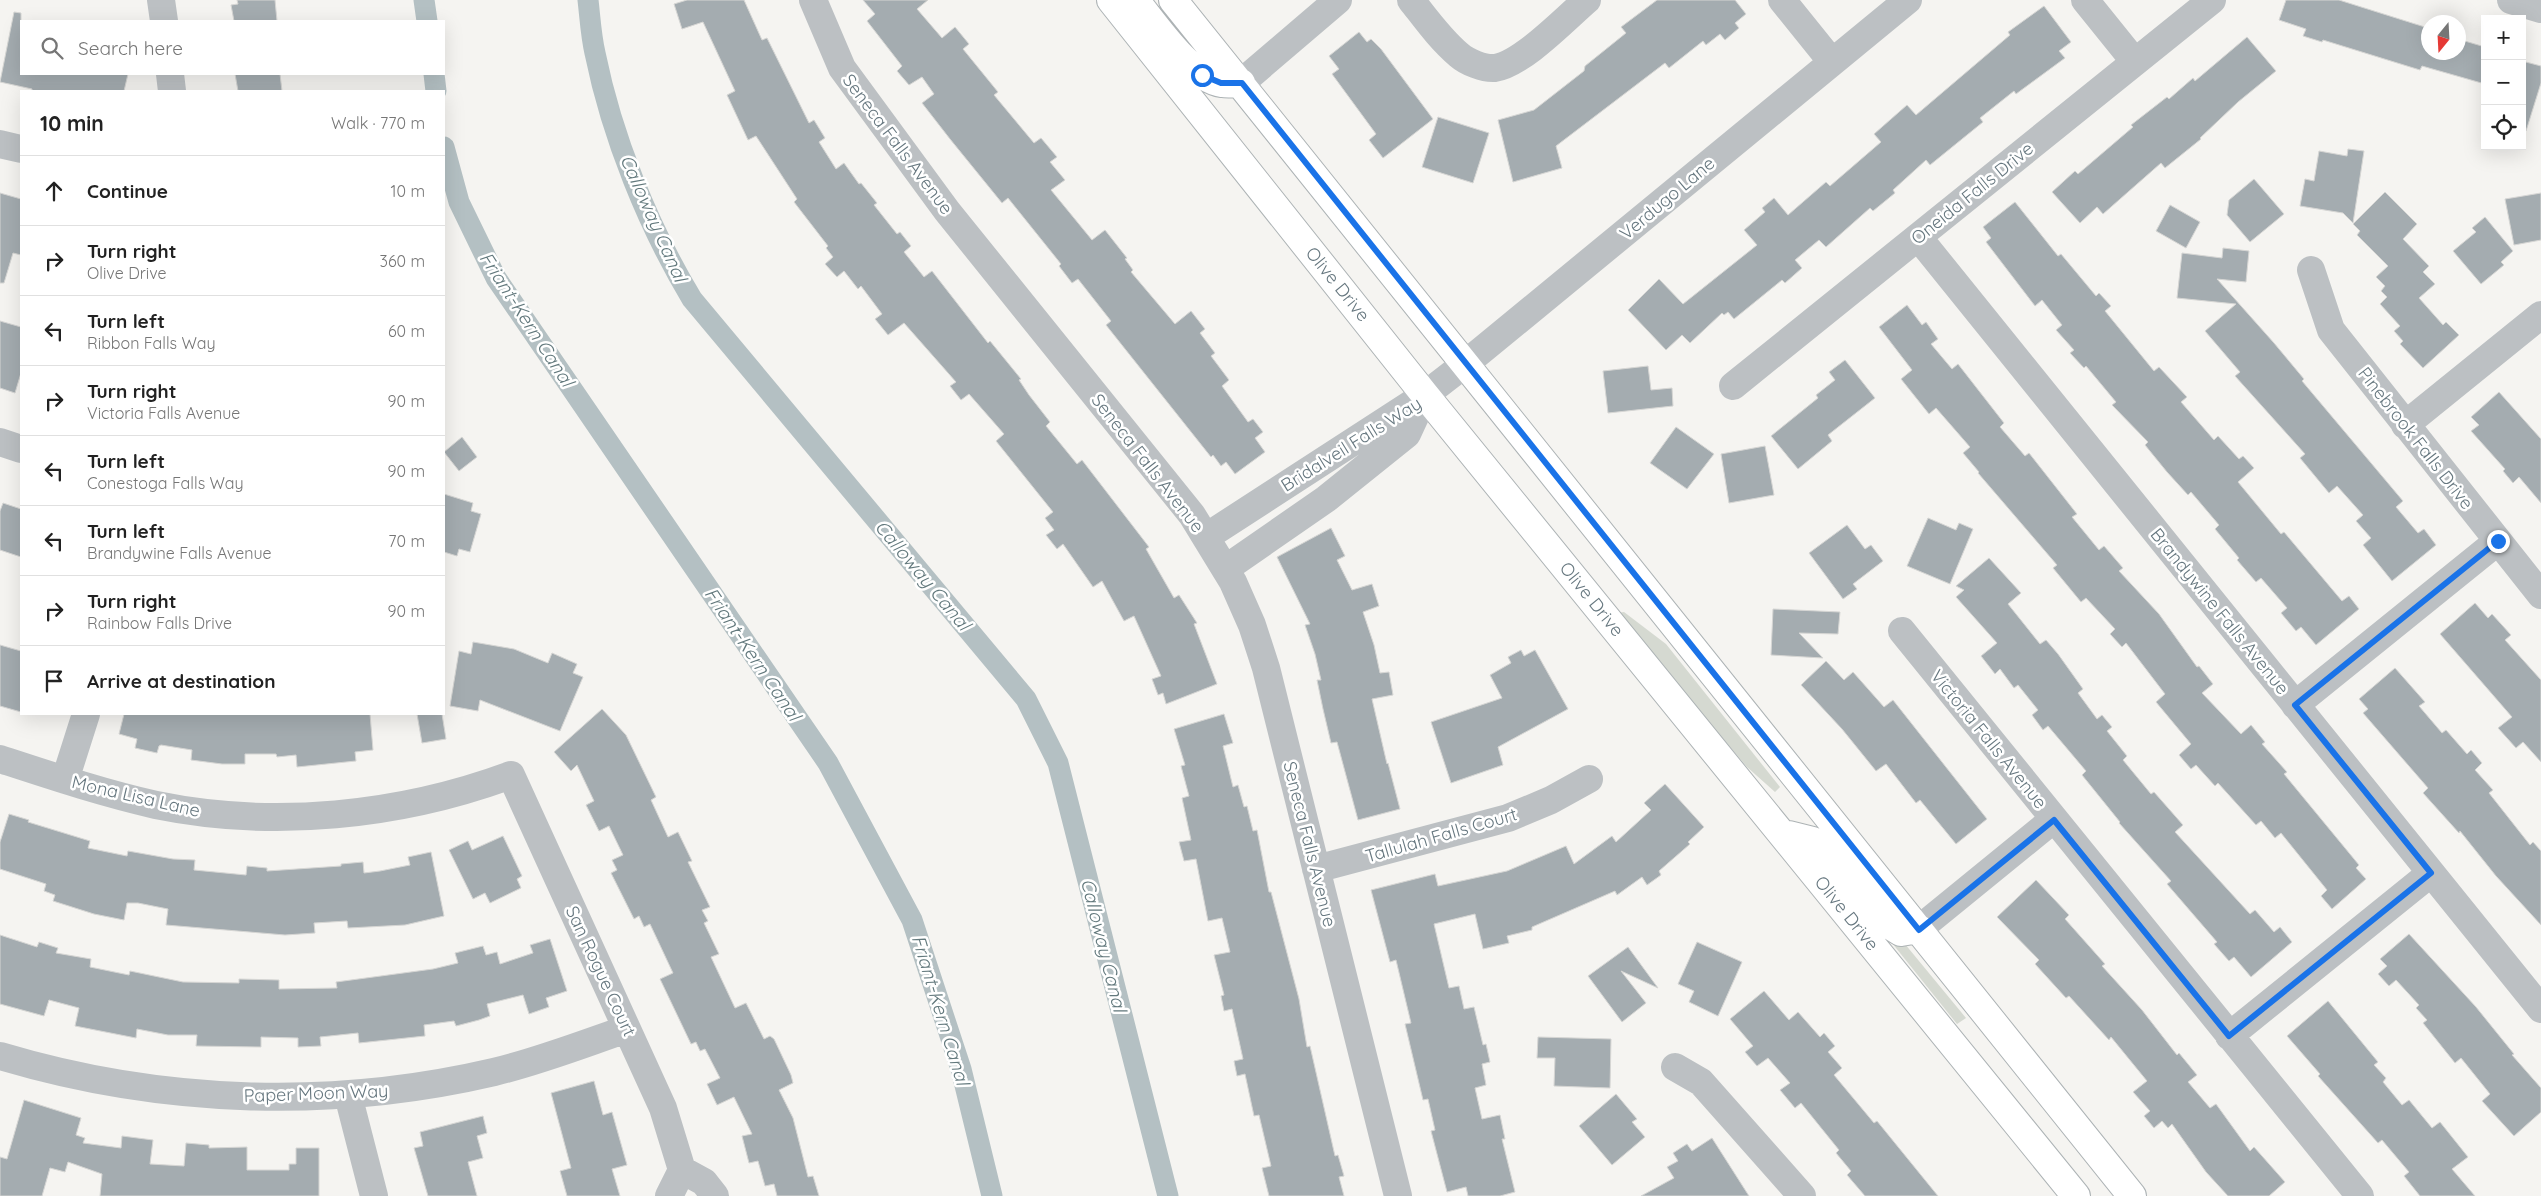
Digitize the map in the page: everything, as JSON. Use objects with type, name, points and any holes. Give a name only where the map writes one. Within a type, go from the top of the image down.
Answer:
[{"type":"main road","name":"Olive Drive","points":[[1111,0],[1426,395],[2076,1196]]},
{"type":"main road","points":[[1135,0],[1178,51],[1202,75],[1221,83],[1242,83]]},
{"type":"main road","points":[[1173,0],[1242,83],[2132,1196]]},
{"type":"main road","points":[[1783,833],[1813,840],[1888,924],[1901,932],[1919,930]]},
{"type":"street","points":[[161,0],[164,20]]},
{"type":"street","name":"Seneca Falls Avenue","points":[[813,0],[842,68],[947,210],[1186,507],[1225,569],[1252,625],[1266,668],[1398,1196]]},
{"type":"street","points":[[1242,83],[1338,0]]},
{"type":"street","points":[[1411,0],[1460,57],[1477,65],[1494,68],[1520,57],[1587,0]]},
{"type":"street","points":[[1782,0],[1832,62]]},
{"type":"street","name":"Verdugo Lane","points":[[1426,395],[1908,0]]},
{"type":"street","points":[[2085,0],[2135,62]]},
{"type":"street","name":"Oneida Falls Drive","points":[[1733,386],[2212,0]]},
{"type":"street","points":[[2511,0],[2541,9]]},
{"type":"street","points":[[170,75],[172,90]]},
{"type":"street","points":[[0,144],[20,149]]},
{"type":"street","name":"Brandywine Falls Avenue","points":[[1918,237],[2541,1009]]},
{"type":"street","name":"Pinebrook Falls Drive","points":[[2311,270],[2331,330],[2404,425],[2541,595]]},
{"type":"street","points":[[2404,425],[2541,315]]},
{"type":"street","name":"Bridalveil Falls Way","points":[[1206,537],[1426,395]]},
{"type":"street","name":"Bridalveil Falls Way","points":[[1225,569],[1326,499],[1407,434],[1426,395]]},
{"type":"street","points":[[0,442],[20,449]]},
{"type":"street","points":[[2295,705],[2498,541]]},
{"type":"street","name":"Victoria Falls Avenue","points":[[1902,631],[2360,1196]]},
{"type":"street","points":[[65,780],[86,715]]},
{"type":"street","name":"Mona Lisa Lane","points":[[0,759],[65,780],[159,805],[260,817],[328,815],[384,808],[439,797],[510,775]]},
{"type":"street","name":"San Rogue Court","points":[[510,775],[663,1108],[682,1170]]},
{"type":"street","name":"Tallulah Falls Court","points":[[1316,869],[1508,818],[1550,800],[1589,779]]},
{"type":"street","points":[[1919,930],[2054,820]]},
{"type":"street","points":[[2229,1036],[2431,873]]},
{"type":"street","name":"Paper Moon Way","points":[[0,1056],[36,1067],[115,1085],[195,1095],[260,1098],[348,1095],[410,1088],[494,1072],[556,1054],[627,1029]]},
{"type":"street","points":[[1675,1067],[1701,1082],[1802,1196]]},
{"type":"street","points":[[348,1095],[374,1196]]},
{"type":"street","points":[[669,1196],[682,1170],[704,1182],[715,1196]]},
{"type":"shaded area","points":[[1624,612],[1666,644],[1780,787],[1775,792],[1747,767],[1617,613]]},
{"type":"shaded area","points":[[1900,938],[1966,1018],[1957,1024],[1892,943]]},
{"type":"building","points":[[237,0],[275,0],[277,20],[234,20],[231,5],[238,4]]},
{"type":"building","points":[[687,0],[744,0],[762,40],[767,38],[809,123],[814,120],[825,138],[819,142],[836,169],[844,163],[859,184],[861,183],[877,203],[874,205],[897,234],[900,232],[911,246],[904,252],[924,277],[932,271],[988,343],[990,341],[1021,379],[1019,380],[1029,395],[1050,422],[1046,426],[1077,464],[1082,460],[1149,547],[1146,549],[1174,598],[1179,595],[1197,623],[1194,624],[1217,684],[1166,704],[1163,693],[1158,695],[1152,679],[1161,676],[1134,616],[1124,621],[1102,581],[1093,587],[1063,544],[1057,549],[1046,535],[1054,530],[1045,518],[1053,512],[996,441],[1004,434],[969,394],[961,400],[950,386],[956,382],[904,323],[888,335],[875,319],[882,314],[861,286],[858,289],[844,271],[837,277],[825,264],[833,257],[826,248],[828,246],[794,202],[797,199],[756,136],[748,140],[727,95],[735,91],[703,22],[682,29],[674,4]]},
{"type":"building","points":[[863,0],[928,0],[917,9],[942,38],[955,27],[969,44],[963,49],[998,92],[994,95],[1034,143],[1041,138],[1057,157],[1050,162],[1065,180],[1051,190],[1092,240],[1105,230],[1127,258],[1125,259],[1133,270],[1131,272],[1175,324],[1191,311],[1205,329],[1200,333],[1215,353],[1211,356],[1229,380],[1222,386],[1248,422],[1253,419],[1263,432],[1255,438],[1265,452],[1235,474],[1226,462],[1221,466],[1213,455],[1211,457],[1106,325],[1111,321],[1078,279],[1072,283],[1059,266],[1061,264],[1008,198],[1002,203],[922,103],[934,94],[922,77],[909,85],[897,71],[902,66],[867,21],[875,14]]},
{"type":"building","points":[[1657,0],[1735,0],[1746,14],[1735,23],[1739,28],[1725,40],[1720,34],[1706,45],[1703,41],[1669,68],[1665,63],[1556,146],[1562,168],[1513,182],[1498,120],[1534,110],[1584,71],[1585,66],[1626,33],[1621,27]]},
{"type":"building","points":[[2286,0],[2339,0],[2421,26],[2421,60],[2466,60],[2466,41],[2481,46],[2481,83],[2422,66],[2420,70],[2323,40],[2322,42],[2303,36],[2306,29],[2279,20]]},
{"type":"building","points":[[2044,6],[2071,42],[2059,51],[2065,58],[2016,94],[2014,91],[1980,118],[1983,122],[1930,165],[1926,160],[1893,190],[1895,193],[1873,211],[1870,208],[1826,247],[1819,240],[1795,260],[1802,268],[1785,283],[1782,280],[1734,319],[1728,312],[1724,315],[1722,313],[1690,343],[1682,335],[1666,350],[1628,310],[1659,279],[1683,304],[1757,245],[1744,230],[1765,212],[1762,208],[1774,198],[1788,215],[1826,182],[1830,186],[1881,142],[1874,134],[1907,105],[1916,115],[2010,35],[2008,32]]},
{"type":"building","points":[[14,12],[21,13],[20,75],[128,75],[124,90],[32,90],[0,82]]},
{"type":"building","points":[[1359,32],[1367,42],[1371,39],[1381,49],[1433,119],[1383,158],[1369,140],[1376,134],[1332,74],[1339,69],[1329,56]]},
{"type":"building","points":[[2247,37],[2276,71],[2238,102],[2201,139],[2165,168],[2161,163],[2103,214],[2097,207],[2080,223],[2052,192],[2075,171],[2078,174],[2133,127],[2131,125],[2167,97],[2169,99],[2193,78],[2195,81]]},
{"type":"building","points":[[2526,62],[2541,66],[2541,83],[2526,131]]},
{"type":"building","points":[[235,75],[280,75],[282,90],[238,90]]},
{"type":"building","points":[[1438,117],[1489,133],[1473,183],[1422,167]]},
{"type":"building","points":[[2348,149],[2364,151],[2353,223],[2343,213],[2300,206],[2305,179],[2314,181],[2319,151],[2347,156]]},
{"type":"building","points":[[2254,179],[2284,214],[2250,242],[2227,215],[2229,200]]},
{"type":"building","points":[[2385,192],[2417,224],[2403,239],[2429,266],[2423,272],[2435,284],[2419,298],[2443,325],[2446,322],[2459,335],[2423,368],[2400,344],[2403,341],[2394,331],[2400,326],[2380,304],[2387,297],[2381,291],[2385,286],[2376,277],[2388,266],[2357,235],[2360,231],[2353,224]]},
{"type":"building","points":[[0,193],[20,199],[20,255],[13,253],[4,283],[0,283]]},
{"type":"building","points":[[2541,193],[2541,240],[2514,245],[2505,199]]},
{"type":"building","points":[[2015,202],[2058,256],[2061,254],[2096,296],[2099,293],[2111,306],[2105,311],[2154,371],[2159,367],[2187,397],[2181,402],[2214,440],[2218,436],[2239,459],[2243,456],[2254,468],[2238,482],[2281,534],[2284,532],[2342,601],[2349,596],[2359,609],[2316,645],[2301,627],[2296,631],[2281,613],[2287,608],[2261,578],[2256,582],[2237,560],[2239,558],[2215,529],[2219,525],[2191,492],[2188,495],[2167,472],[2145,445],[2148,442],[2112,405],[2116,402],[2086,366],[2084,368],[2070,353],[2074,350],[2056,330],[2062,325],[2042,300],[2035,306],[1986,242],[1991,238],[1983,227]]},
{"type":"building","points":[[2170,205],[2200,222],[2186,248],[2156,231]]},
{"type":"building","points":[[2485,217],[2513,251],[2501,262],[2504,265],[2481,284],[2453,251],[2476,232],[2472,228]]},
{"type":"building","points":[[2223,248],[2249,251],[2246,282],[2217,279],[2274,343],[2304,379],[2302,381],[2403,501],[2396,507],[2418,533],[2424,529],[2436,545],[2392,581],[2363,545],[2371,538],[2356,521],[2363,515],[2337,486],[2329,493],[2300,458],[2305,454],[2235,376],[2240,372],[2205,331],[2236,304],[2177,298],[2182,253],[2222,258]]},
{"type":"building","points":[[1907,305],[1922,325],[1926,322],[1938,339],[1931,344],[1952,369],[1958,364],[2004,423],[2000,427],[2025,456],[2029,453],[2077,514],[2072,517],[2099,550],[2104,546],[2123,568],[2119,571],[2159,614],[2197,667],[2199,666],[2213,684],[2202,693],[2241,734],[2251,725],[2265,742],[2262,744],[2287,772],[2284,774],[2359,865],[2356,868],[2366,879],[2332,909],[2321,896],[2327,890],[2281,833],[2275,838],[2261,821],[2256,825],[2218,783],[2215,786],[2196,765],[2191,769],[2179,755],[2191,744],[2156,702],[2165,694],[2126,643],[2122,647],[2110,634],[2115,629],[2086,598],[2081,602],[2053,568],[2057,565],[1978,473],[1963,453],[1970,447],[1936,408],[1929,414],[1901,379],[1912,370],[1879,327]]},
{"type":"building","points":[[0,321],[20,327],[20,376],[15,393],[0,388]]},
{"type":"building","points":[[1845,360],[1875,398],[1828,435],[1832,441],[1798,469],[1771,436],[1818,398],[1816,395],[1835,380],[1829,372]]},
{"type":"building","points":[[1648,366],[1651,390],[1672,388],[1673,406],[1608,413],[1603,371]]},
{"type":"building","points":[[2499,392],[2541,439],[2541,503],[2519,477],[2513,483],[2503,471],[2505,469],[2471,431],[2479,425],[2471,417]]},
{"type":"building","points":[[1676,427],[1714,454],[1687,489],[1650,463]]},
{"type":"building","points":[[462,437],[477,457],[459,471],[445,451]]},
{"type":"building","points":[[1765,446],[1774,495],[1729,503],[1721,454]]},
{"type":"building","points":[[445,494],[473,503],[471,511],[481,514],[470,552],[459,549],[457,556],[445,552]]},
{"type":"building","points":[[3,503],[20,509],[20,557],[0,550],[0,511]]},
{"type":"building","points":[[1928,518],[1956,530],[1959,523],[1973,529],[1950,584],[1907,566]]},
{"type":"building","points":[[1847,525],[1865,549],[1871,545],[1883,561],[1853,584],[1857,589],[1843,599],[1809,553]]},
{"type":"building","points":[[1331,528],[1345,556],[1337,560],[1352,590],[1372,584],[1379,606],[1363,612],[1374,645],[1380,673],[1389,672],[1393,695],[1372,699],[1400,809],[1358,820],[1337,742],[1331,743],[1317,680],[1321,680],[1315,654],[1305,625],[1310,624],[1277,557]]},
{"type":"building","points":[[1989,558],[2021,593],[2008,604],[2040,644],[2046,640],[2058,654],[2083,689],[2078,693],[2097,719],[2102,715],[2112,727],[2107,731],[2127,756],[2123,760],[2151,794],[2154,792],[2183,825],[2175,832],[2250,914],[2255,910],[2274,932],[2280,927],[2292,942],[2251,977],[2234,957],[2229,961],[2214,944],[2217,942],[2167,884],[2171,881],[2119,823],[2082,775],[2086,771],[2048,726],[2043,730],[2032,715],[2038,710],[2018,685],[2014,688],[2000,669],[1995,674],[1981,656],[1997,643],[1956,597],[1964,590],[1956,586]]},
{"type":"building","points":[[2475,603],[2488,618],[2492,614],[2511,635],[2505,640],[2541,680],[2541,762],[2523,742],[2516,748],[2498,728],[2512,717],[2440,634]]},
{"type":"building","points":[[1773,609],[1840,612],[1838,634],[1799,633],[1823,658],[1771,655]]},
{"type":"building","points":[[473,642],[514,649],[548,663],[552,653],[577,664],[573,673],[583,677],[560,731],[480,700],[478,711],[450,706],[459,651],[471,654]]},
{"type":"building","points":[[0,645],[20,651],[20,712],[0,706]]},
{"type":"building","points":[[1521,650],[1524,656],[1535,650],[1568,709],[1498,747],[1503,765],[1451,783],[1431,722],[1502,698],[1490,675],[1511,663],[1508,657]]},
{"type":"building","points":[[1826,661],[1844,680],[1853,672],[1884,707],[1893,700],[1987,819],[1956,844],[1920,800],[1916,803],[1886,764],[1876,771],[1842,729],[1801,685]]},
{"type":"building","points":[[2395,668],[2425,702],[2419,706],[2442,733],[2446,730],[2467,754],[2471,750],[2482,763],[2475,770],[2493,790],[2489,793],[2530,845],[2533,842],[2541,851],[2541,925],[2496,876],[2460,831],[2459,833],[2423,793],[2428,788],[2363,713],[2368,709],[2359,699]]},
{"type":"building","points":[[602,709],[626,735],[656,797],[651,800],[668,837],[678,832],[692,861],[688,862],[710,907],[702,910],[708,921],[704,923],[719,954],[711,957],[735,1008],[746,1003],[764,1039],[770,1036],[774,1039],[791,1075],[793,1083],[779,1090],[793,1118],[808,1177],[813,1176],[819,1196],[777,1196],[774,1184],[765,1186],[758,1161],[749,1163],[742,1136],[752,1134],[734,1097],[717,1105],[707,1084],[720,1078],[705,1049],[700,1051],[696,1042],[691,1044],[660,979],[673,973],[650,924],[644,927],[639,916],[634,919],[611,873],[617,870],[612,860],[623,855],[609,826],[599,831],[586,805],[594,801],[577,765],[571,771],[554,752]]},
{"type":"building","points":[[1224,714],[1233,743],[1223,746],[1233,787],[1238,785],[1244,807],[1247,806],[1253,831],[1257,830],[1269,892],[1271,892],[1299,999],[1307,1047],[1310,1046],[1335,1156],[1338,1155],[1344,1176],[1339,1177],[1344,1196],[1269,1196],[1262,1168],[1271,1166],[1259,1115],[1254,1116],[1245,1074],[1237,1076],[1234,1061],[1243,1059],[1232,1009],[1224,1011],[1221,996],[1224,995],[1214,955],[1230,952],[1222,918],[1208,921],[1196,859],[1184,861],[1179,842],[1191,840],[1182,798],[1189,796],[1181,766],[1185,765],[1174,729]]},
{"type":"building","points":[[124,715],[370,715],[373,750],[355,752],[356,761],[297,767],[296,755],[277,757],[276,754],[245,754],[245,764],[222,764],[191,760],[192,750],[161,745],[157,753],[135,748],[137,739],[119,734]]},
{"type":"building","points":[[417,715],[442,715],[446,739],[422,743]]},
{"type":"building","points":[[1665,784],[1704,827],[1688,842],[1690,844],[1659,871],[1661,875],[1647,885],[1642,877],[1617,895],[1615,891],[1532,927],[1532,930],[1507,936],[1509,943],[1483,949],[1475,914],[1434,924],[1449,988],[1459,986],[1464,1009],[1474,1007],[1483,1045],[1486,1044],[1490,1062],[1482,1064],[1486,1085],[1475,1088],[1482,1119],[1500,1115],[1505,1139],[1502,1139],[1515,1192],[1500,1196],[1468,1196],[1466,1187],[1447,1192],[1431,1131],[1435,1130],[1428,1099],[1423,1100],[1405,1024],[1411,1023],[1396,960],[1390,962],[1371,890],[1435,874],[1438,886],[1507,871],[1566,846],[1574,864],[1612,836],[1616,842],[1651,810],[1644,803]]},
{"type":"building","points":[[9,814],[29,820],[28,822],[90,841],[88,848],[127,856],[128,851],[173,859],[195,860],[194,870],[246,875],[247,866],[267,868],[267,871],[341,866],[341,864],[363,862],[364,873],[410,865],[408,857],[431,852],[444,916],[405,925],[348,928],[347,921],[314,923],[315,933],[285,935],[166,925],[168,909],[138,903],[127,903],[124,920],[94,914],[53,901],[55,895],[44,891],[46,884],[0,869],[0,842]]},
{"type":"building","points":[[503,836],[522,876],[517,879],[521,888],[490,903],[485,893],[473,899],[449,850],[468,841],[472,850]]},
{"type":"building","points":[[2036,880],[2069,915],[2065,919],[2105,964],[2102,966],[2142,1010],[2177,1055],[2179,1053],[2197,1075],[2188,1082],[2210,1108],[2216,1104],[2250,1151],[2254,1147],[2285,1182],[2269,1196],[2228,1196],[2206,1172],[2172,1124],[2168,1128],[2162,1121],[2154,1128],[2144,1116],[2150,1111],[2133,1092],[2147,1081],[2111,1037],[2109,1040],[2069,996],[2066,998],[2035,964],[2039,960],[1997,917]]},
{"type":"building","points":[[2409,934],[2476,1007],[2514,1054],[2512,1055],[2541,1088],[2541,1112],[2514,1136],[2482,1101],[2490,1094],[2461,1058],[2455,1063],[2423,1023],[2427,1020],[2416,1008],[2419,1005],[2396,980],[2389,986],[2378,974],[2387,966],[2380,959]]},
{"type":"building","points":[[0,935],[37,947],[39,942],[58,948],[56,953],[91,959],[90,967],[129,975],[130,971],[183,982],[239,983],[239,979],[279,980],[279,989],[337,988],[336,982],[433,969],[458,963],[455,953],[483,946],[486,955],[497,952],[500,964],[533,953],[530,945],[550,939],[567,991],[546,998],[549,1007],[529,1014],[523,995],[487,1004],[490,1016],[456,1026],[454,1021],[424,1025],[425,1036],[359,1043],[358,1033],[320,1037],[321,1046],[298,1047],[298,1038],[261,1037],[261,1047],[196,1046],[197,1035],[168,1035],[137,1029],[136,1038],[75,1026],[79,1008],[49,1000],[44,1016],[0,1004]]},
{"type":"building","points":[[1697,942],[1742,962],[1718,1016],[1689,1002],[1694,991],[1678,984]]},
{"type":"building","points":[[1628,947],[1658,988],[1621,971],[1646,1003],[1622,1022],[1588,976]]},
{"type":"building","points":[[1764,991],[1789,1020],[1798,1012],[1820,1037],[1824,1033],[1835,1046],[1828,1052],[1842,1068],[1834,1075],[1874,1123],[1877,1121],[1938,1196],[1865,1196],[1847,1175],[1851,1171],[1836,1153],[1839,1150],[1801,1103],[1795,1108],[1780,1090],[1790,1083],[1768,1058],[1757,1066],[1745,1052],[1753,1046],[1730,1019]]},
{"type":"building","points":[[2328,1001],[2378,1062],[2374,1065],[2386,1078],[2383,1082],[2402,1105],[2409,1100],[2432,1128],[2440,1122],[2468,1157],[2452,1169],[2475,1196],[2420,1196],[2404,1176],[2409,1172],[2382,1140],[2378,1143],[2318,1076],[2320,1074],[2287,1036]]},
{"type":"building","points":[[1538,1037],[1611,1039],[1610,1088],[1554,1086],[1555,1058],[1537,1058]]},
{"type":"building","points":[[594,1081],[603,1115],[612,1112],[627,1165],[612,1169],[620,1196],[567,1196],[560,1171],[571,1168],[551,1093]]},
{"type":"building","points":[[1616,1094],[1637,1119],[1632,1122],[1645,1137],[1612,1165],[1579,1126]]},
{"type":"building","points":[[24,1100],[81,1118],[76,1135],[85,1138],[83,1143],[121,1148],[122,1136],[153,1140],[150,1164],[184,1166],[186,1143],[209,1145],[209,1148],[247,1147],[247,1170],[289,1170],[289,1164],[296,1164],[296,1148],[319,1148],[319,1196],[100,1196],[102,1174],[68,1162],[65,1172],[50,1168],[42,1196],[0,1196],[0,1157],[7,1159]]},
{"type":"building","points":[[483,1116],[487,1133],[477,1136],[483,1158],[468,1162],[477,1196],[428,1196],[414,1148],[423,1146],[420,1132]]},
{"type":"building","points":[[1712,1138],[1749,1196],[1641,1196],[1674,1178],[1667,1167],[1678,1161],[1673,1153],[1687,1144],[1692,1151]]},
{"type":"waterway","name":"Friant-Kern Canal","points":[[424,0],[427,20]]},
{"type":"waterway","name":"Calloway Canal","points":[[588,0],[595,53],[602,85],[622,149],[646,211],[692,299],[1026,699],[1058,763],[1168,1196]]},
{"type":"waterway","name":"Friant-Kern Canal","points":[[434,75],[436,90]]},
{"type":"waterway","name":"Friant-Kern Canal","points":[[445,151],[459,202],[496,278],[828,763],[912,920],[961,1069],[992,1196]]},
{"type":"route","points":[[1202,75],[1221,83],[1242,83],[1919,930],[2054,820],[2229,1036],[2431,873],[2295,705],[2498,541]]}]
